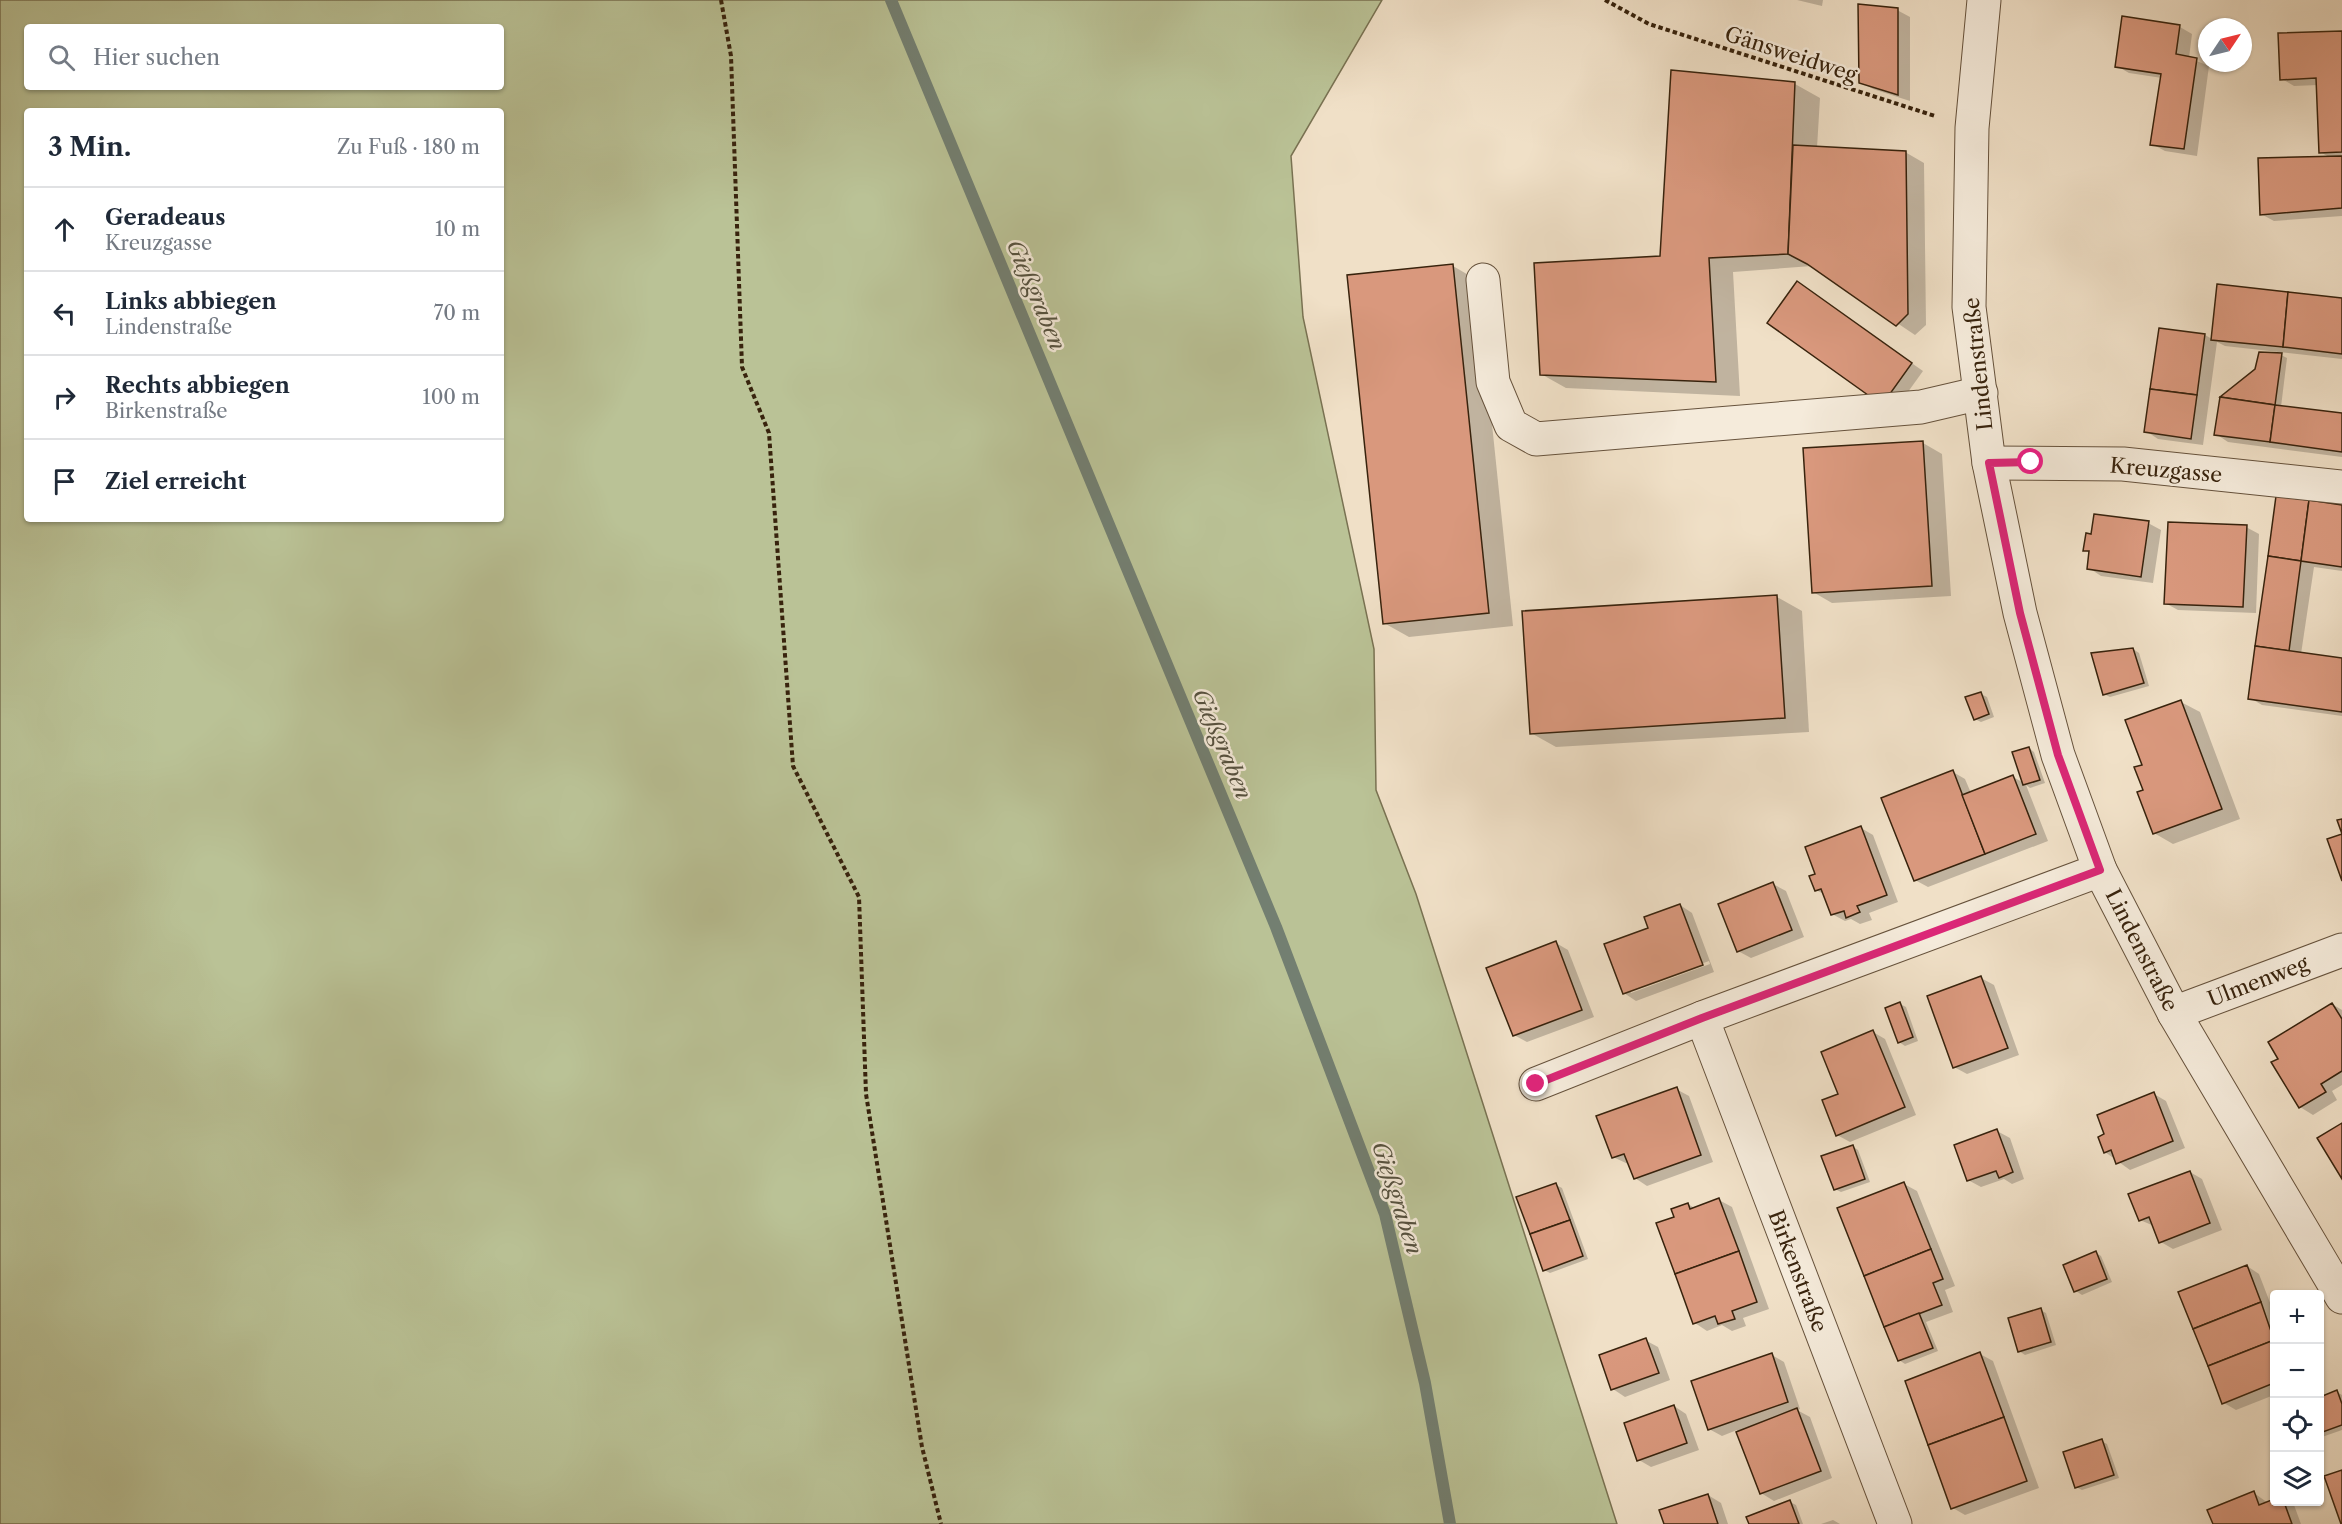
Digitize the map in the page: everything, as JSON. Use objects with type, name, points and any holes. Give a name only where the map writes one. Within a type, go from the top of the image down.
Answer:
[{"type":"street","name":"Lindenstraße","points":[[1984,0],[1972,128],[1969,307],[1989,463],[2020,613],[2058,755],[2100,870],[2174,1013],[2342,1297]]},
{"type":"street","points":[[1483,280],[1493,382],[1511,425],[1536,439],[1921,407],[1981,393]]},
{"type":"street","name":"Kreuzgasse","points":[[1989,463],[2123,464],[2342,487]]},
{"type":"street","points":[[1536,1084],[1702,1018],[2100,870]]},
{"type":"street","name":"Ulmenweg","points":[[2174,1013],[2342,950]]},
{"type":"street","name":"Birkenstraße","points":[[1702,1018],[1895,1524]]},
{"type":"path","points":[[721,0],[731,56],[742,367],[769,433],[793,766],[859,897],[866,1094],[922,1447],[941,1524]]},
{"type":"path","name":"Gänsweidweg","points":[[1605,0],[1649,24],[1972,128]]},
{"type":"green space","points":[[0,0],[1382,0],[1291,156],[1303,317],[1374,649],[1376,790],[1416,894],[1617,1524],[0,1524]]},
{"type":"building","points":[[1858,4],[1898,8],[1898,95],[1859,83]]},
{"type":"building","points":[[2122,16],[2180,25],[2176,54],[2197,58],[2184,149],[2150,145],[2161,74],[2115,67]]},
{"type":"building","points":[[2342,31],[2342,152],[2319,153],[2316,78],[2280,80],[2278,33]]},
{"type":"building","points":[[1671,70],[1795,82],[1788,254],[1709,258],[1716,382],[1540,375],[1534,263],[1660,256]]},
{"type":"building","points":[[1793,145],[1906,151],[1908,314],[1896,326],[1807,264],[1788,254]]},
{"type":"building","points":[[2342,156],[2342,208],[2260,215],[2258,158]]},
{"type":"building","points":[[1453,264],[1489,613],[1383,624],[1347,275]]},
{"type":"building","points":[[1797,281],[1912,363],[1882,405],[1767,323]]},
{"type":"building","points":[[2217,284],[2288,292],[2283,347],[2211,340]]},
{"type":"building","points":[[2288,292],[2342,298],[2342,354],[2283,347]]},
{"type":"building","points":[[2159,328],[2205,334],[2197,395],[2150,389]]},
{"type":"building","points":[[2259,352],[2282,353],[2275,405],[2220,397],[2255,369]]},
{"type":"building","points":[[2150,389],[2197,395],[2191,439],[2144,432]]},
{"type":"building","points":[[2220,397],[2275,405],[2270,442],[2214,435]]},
{"type":"building","points":[[2275,405],[2342,413],[2342,452],[2270,442]]},
{"type":"building","points":[[1923,441],[1932,586],[1812,593],[1803,448]]},
{"type":"building","points":[[2276,496],[2309,500],[2301,561],[2268,556]]},
{"type":"building","points":[[2309,500],[2342,505],[2342,567],[2301,561]]},
{"type":"building","points":[[2094,514],[2149,521],[2141,577],[2087,569],[2089,551],[2083,551],[2086,533],[2091,534]]},
{"type":"building","points":[[2168,522],[2247,525],[2243,607],[2164,604]]},
{"type":"building","points":[[2268,556],[2301,561],[2289,651],[2255,646]]},
{"type":"building","points":[[1777,595],[1785,718],[1530,734],[1522,611]]},
{"type":"building","points":[[2255,646],[2342,658],[2342,712],[2248,699]]},
{"type":"building","points":[[2133,648],[2144,683],[2103,695],[2091,653]]},
{"type":"building","points":[[1981,692],[1989,714],[1974,720],[1965,697]]},
{"type":"building","points":[[2181,700],[2222,809],[2153,834],[2137,792],[2143,790],[2134,767],[2142,765],[2125,720]]},
{"type":"building","points":[[2029,747],[2040,780],[2023,785],[2012,752]]},
{"type":"building","points":[[1953,770],[1985,854],[1914,881],[1881,798]]},
{"type":"building","points":[[2013,775],[2036,834],[1985,854],[1962,795]]},
{"type":"building","points":[[2342,819],[2342,834],[2337,820]]},
{"type":"building","points":[[1861,826],[1887,895],[1857,906],[1860,912],[1846,918],[1844,911],[1831,915],[1821,889],[1815,891],[1809,876],[1815,874],[1805,847]]},
{"type":"building","points":[[2342,834],[2342,881],[2327,839]]},
{"type":"building","points":[[1773,882],[1792,930],[1737,952],[1718,904]]},
{"type":"building","points":[[1680,904],[1703,965],[1623,994],[1604,944],[1648,928],[1644,917]]},
{"type":"building","points":[[1556,941],[1582,1010],[1513,1036],[1486,968]]},
{"type":"building","points":[[1981,976],[2008,1048],[1953,1068],[1927,996]]},
{"type":"building","points":[[1900,1002],[1913,1037],[1898,1043],[1885,1008]]},
{"type":"building","points":[[2332,1003],[2342,1019],[2342,1071],[2321,1084],[2326,1092],[2299,1108],[2271,1062],[2278,1059],[2268,1042]]},
{"type":"building","points":[[1873,1030],[1905,1107],[1836,1136],[1822,1100],[1838,1094],[1821,1052]]},
{"type":"building","points":[[1677,1087],[1701,1155],[1634,1179],[1624,1154],[1612,1158],[1596,1116]]},
{"type":"building","points":[[2154,1092],[2173,1141],[2116,1164],[2111,1150],[2104,1153],[2098,1137],[2104,1134],[2097,1115]]},
{"type":"building","points":[[2342,1123],[2342,1179],[2317,1138]]},
{"type":"building","points":[[1997,1129],[2013,1172],[1999,1178],[1996,1171],[1967,1181],[1954,1145]]},
{"type":"building","points":[[1853,1145],[1865,1179],[1834,1190],[1821,1156]]},
{"type":"building","points":[[2190,1171],[2210,1223],[2159,1243],[2149,1217],[2139,1221],[2128,1194]]},
{"type":"building","points":[[1904,1182],[1931,1249],[1864,1276],[1837,1208]]},
{"type":"building","points":[[1556,1183],[1570,1220],[1530,1234],[1516,1197]]},
{"type":"building","points":[[1719,1198],[1739,1251],[1675,1274],[1656,1223],[1674,1217],[1671,1209],[1688,1203],[1690,1209]]},
{"type":"building","points":[[1570,1220],[1583,1256],[1543,1271],[1530,1234]]},
{"type":"building","points":[[1931,1249],[1943,1279],[1933,1283],[1942,1305],[1884,1327],[1864,1276]]},
{"type":"building","points":[[1739,1251],[1757,1302],[1732,1311],[1735,1319],[1718,1324],[1715,1316],[1693,1324],[1675,1274]]},
{"type":"building","points":[[2096,1251],[2107,1279],[2074,1292],[2063,1265]]},
{"type":"building","points":[[2247,1265],[2261,1302],[2193,1329],[2178,1292]]},
{"type":"building","points":[[2261,1302],[2270,1328],[2270,1342],[2208,1366],[2193,1329]]},
{"type":"building","points":[[2041,1308],[2051,1342],[2018,1352],[2008,1318]]},
{"type":"building","points":[[1919,1313],[1933,1348],[1898,1361],[1884,1327]]},
{"type":"building","points":[[1646,1338],[1659,1373],[1611,1390],[1599,1355]]},
{"type":"building","points":[[2270,1342],[2270,1385],[2222,1404],[2208,1366]]},
{"type":"building","points":[[1980,1352],[2004,1417],[1928,1445],[1905,1381]]},
{"type":"building","points":[[1772,1353],[1788,1402],[1708,1430],[1691,1381]]},
{"type":"building","points":[[2337,1390],[2342,1404],[2342,1425],[2324,1432],[2324,1398],[2324,1395]]},
{"type":"building","points":[[1674,1405],[1687,1443],[1637,1461],[1624,1423]]},
{"type":"building","points":[[1797,1408],[1821,1471],[1760,1494],[1736,1432]]},
{"type":"building","points":[[2004,1417],[2027,1481],[1951,1509],[1928,1445]]},
{"type":"building","points":[[2102,1439],[2114,1475],[2075,1488],[2063,1452]]},
{"type":"building","points":[[2342,1470],[2342,1524],[2341,1524],[2324,1476]]},
{"type":"building","points":[[2254,1491],[2259,1505],[2270,1501],[2270,1506],[2285,1506],[2292,1524],[2213,1524],[2207,1510]]},
{"type":"building","points":[[1708,1494],[1718,1524],[1664,1524],[1659,1510]]},
{"type":"building","points":[[1790,1500],[1799,1524],[1749,1524],[1746,1517]]},
{"type":"waterway","name":"Gießgraben","points":[[891,0],[1276,927],[1385,1214],[1425,1383],[1450,1524]]},
{"type":"route","points":[[1536,1084],[1702,1018],[2100,870],[2058,755],[2020,613],[1989,463],[2031,462]]}]
